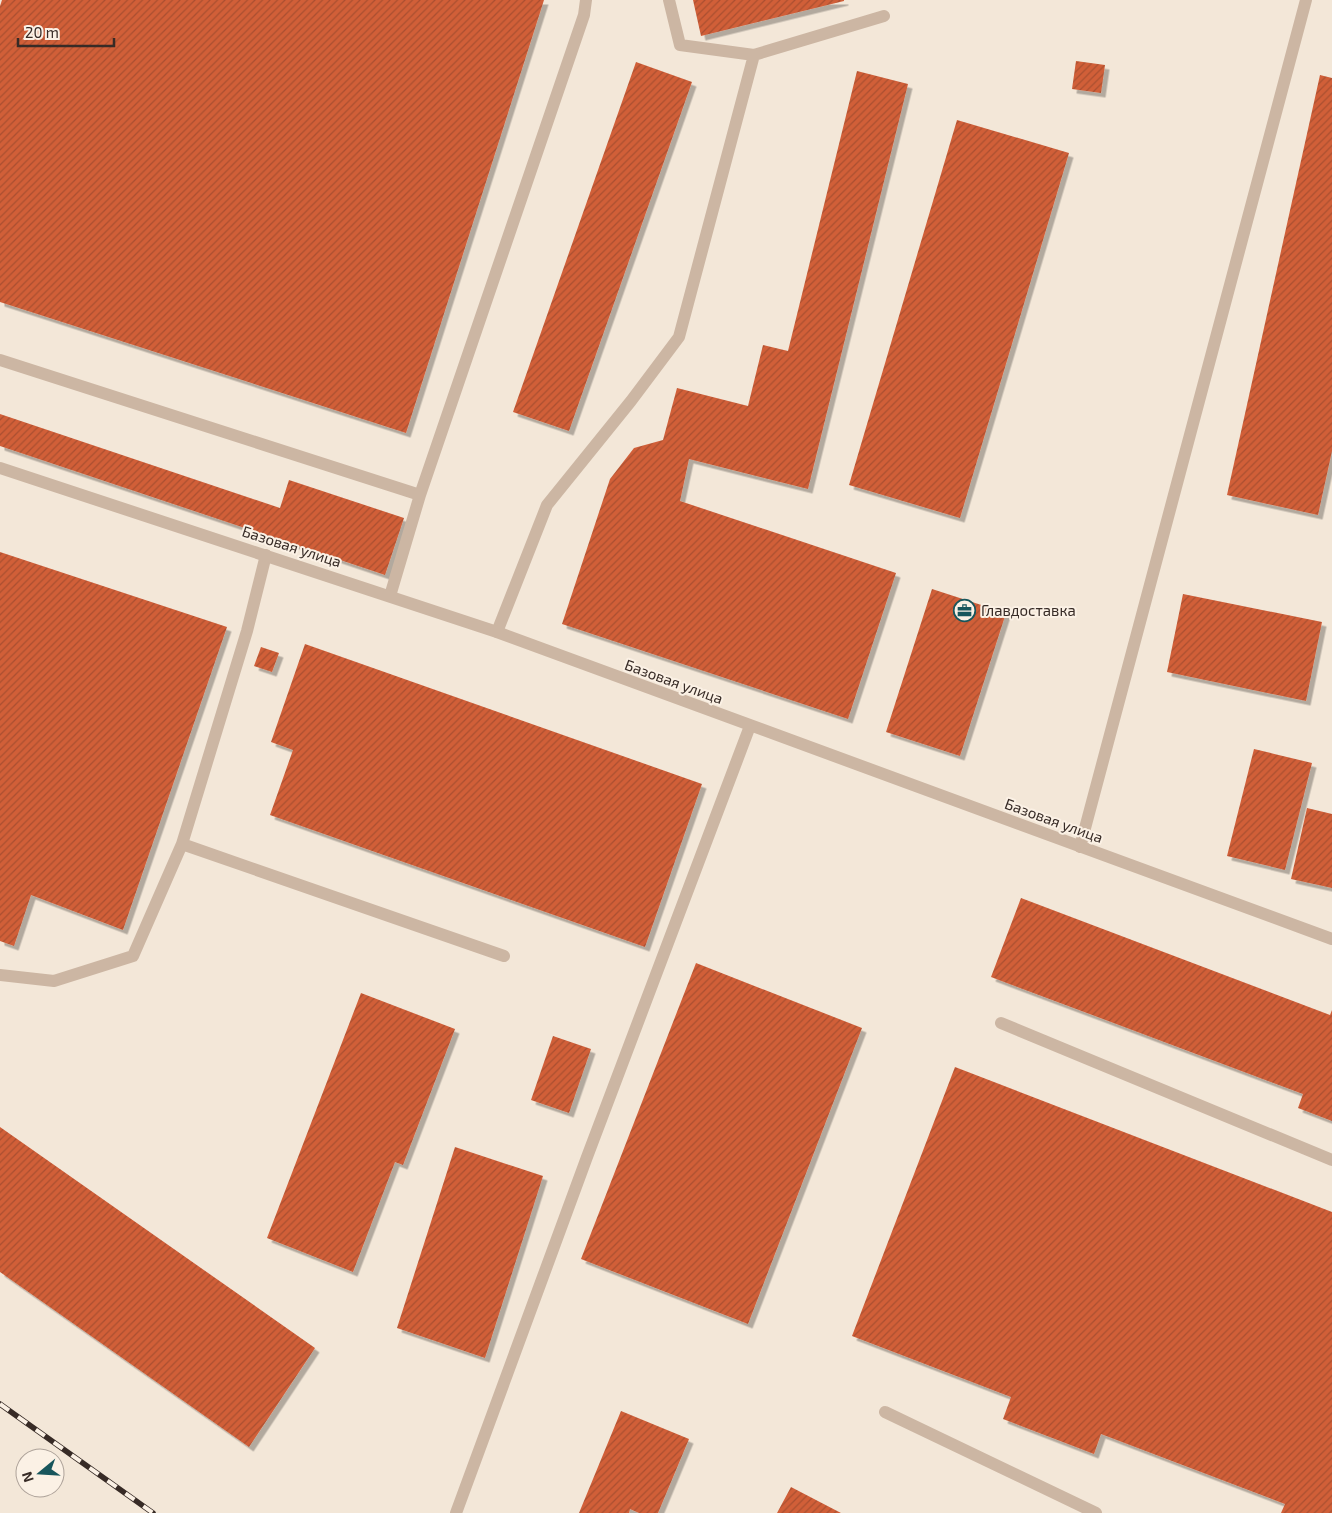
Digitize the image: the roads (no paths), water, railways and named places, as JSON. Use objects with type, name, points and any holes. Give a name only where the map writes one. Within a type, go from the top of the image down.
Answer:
[{"type":"street","points":[[390,596],[420,496],[584,15],[586,0]]},
{"type":"street","points":[[669,0],[680,45],[754,55],[884,16]]},
{"type":"street","points":[[1080,847],[1306,0]]},
{"type":"street","points":[[497,632],[547,505],[631,401],[679,337],[754,55]]},
{"type":"street","points":[[0,360],[420,496]]},
{"type":"street","name":"Базовая улица","points":[[0,468],[497,632],[1332,939]]},
{"type":"street","points":[[0,975],[54,982],[133,956],[182,844],[247,631],[266,555]]},
{"type":"street","points":[[456,1513],[577,1184],[750,726]]},
{"type":"street","points":[[182,844],[504,956]]},
{"type":"street","points":[[1001,1023],[1332,1160]]},
{"type":"street","points":[[885,1412],[1096,1513]]},
{"type":"railway","points":[[0,1404],[153,1513]]},
{"type":"place","name":"Главдоставка","points":[[965,610]]}]
